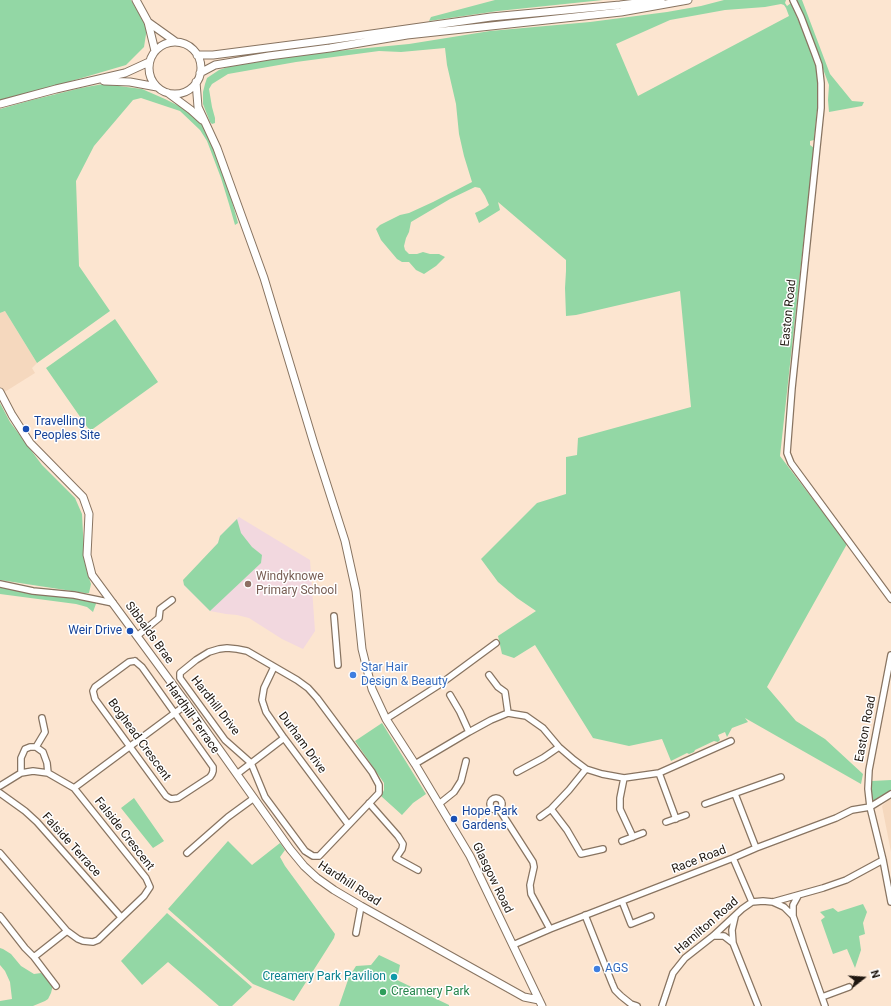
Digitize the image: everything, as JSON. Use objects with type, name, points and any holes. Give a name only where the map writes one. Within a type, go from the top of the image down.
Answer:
[{"type":"main road","points":[[136,0],[148,22],[155,51]]},
{"type":"main road","points":[[197,55],[213,55],[491,17],[660,0]]},
{"type":"main road","points":[[200,73],[215,66],[230,63],[407,35],[621,12],[688,0]]},
{"type":"main road","points":[[148,22],[176,42]]},
{"type":"main road","points":[[168,93],[174,94],[190,89],[196,82],[200,73],[200,64],[197,55],[190,47],[182,43],[170,42],[162,45],[155,51],[149,62],[150,75],[158,87],[204,121]]},
{"type":"main road","points":[[0,104],[125,73],[149,62]]},
{"type":"main road","points":[[94,80],[130,82],[158,87]]},
{"type":"main road","name":"Glasgow Road","points":[[196,82],[198,107],[217,148],[264,278],[345,541],[356,591],[361,642],[372,689],[386,719],[415,764],[470,856],[540,1003]]},
{"type":"main road","name":"Sibbalds Brae","points":[[0,392],[12,415],[30,443],[83,497],[89,514],[87,555],[92,575],[187,704]]},
{"type":"main road","name":"Hardhill Road","points":[[187,704],[290,849],[304,866],[317,878],[361,906],[524,997],[540,1003]]},
{"type":"street","name":"Easton Road","points":[[793,0],[819,65],[822,83],[821,108],[792,388],[787,453],[791,463],[891,600]]},
{"type":"street","points":[[0,584],[33,591],[74,595],[113,604]]},
{"type":"street","points":[[137,636],[159,618],[160,609],[172,600]]},
{"type":"street","points":[[334,616],[338,665]]},
{"type":"street","points":[[386,719],[439,685],[496,643]]},
{"type":"street","name":"Hardhill Drive","points":[[274,667],[246,651],[237,649],[219,649],[209,652],[196,660],[180,673],[180,678],[226,740],[251,763],[266,797],[305,852],[313,856],[319,856],[348,824]]},
{"type":"street","name":"Easton Road","points":[[891,655],[870,770],[868,789],[870,807],[883,860],[891,902]]},
{"type":"street","name":"Hardhill Terrace","points":[[135,661],[142,667],[175,713],[213,767],[213,771]]},
{"type":"street","name":"Boghead Crescent","points":[[135,661],[129,662],[95,687],[93,691],[95,699],[166,796],[172,799],[178,798],[210,777],[213,771]]},
{"type":"street","points":[[274,667],[297,680],[308,688],[317,698],[372,772],[379,785],[379,793],[348,824]]},
{"type":"street","name":"Durham Drive","points":[[274,667],[264,688],[262,700],[266,712],[348,824]]},
{"type":"street","points":[[489,675],[498,687],[505,692],[508,713]]},
{"type":"street","points":[[450,695],[469,732]]},
{"type":"street","points":[[74,788],[187,704]]},
{"type":"street","points":[[415,764],[469,732],[508,713],[526,716],[543,728],[559,747],[586,769],[624,778],[659,773],[731,740]]},
{"type":"street","points":[[36,747],[45,732],[42,718]]},
{"type":"street","points":[[237,774],[284,738]]},
{"type":"street","points":[[0,786],[21,773],[22,758],[25,750],[30,747],[36,747],[43,752],[47,763],[48,773]]},
{"type":"street","points":[[517,772],[543,758],[559,747]]},
{"type":"street","points":[[439,804],[454,792],[461,781],[466,761]]},
{"type":"street","points":[[540,817],[551,809],[586,769]]},
{"type":"street","name":"Falside Crescent","points":[[0,852],[67,931],[83,941],[93,942],[98,940],[144,896],[150,887],[146,878],[74,788],[48,773],[21,773]]},
{"type":"street","points":[[659,773],[676,819]]},
{"type":"street","points":[[705,804],[781,777]]},
{"type":"street","points":[[624,778],[620,798],[620,809],[633,836]]},
{"type":"street","name":"Falside Terrace","points":[[0,793],[25,811],[37,822],[121,917]]},
{"type":"street","points":[[735,794],[756,848]]},
{"type":"street","name":"Race Road","points":[[513,945],[585,915],[836,818],[852,810],[870,807],[891,794]]},
{"type":"street","points":[[186,853],[228,817],[254,798]]},
{"type":"street","points":[[369,803],[398,836],[403,844],[402,849],[396,858],[418,870]]},
{"type":"street","points":[[551,809],[567,830],[581,854],[603,849]]},
{"type":"street","points":[[499,810],[533,862],[534,867],[530,885],[532,894],[550,929]]},
{"type":"street","points":[[666,822],[686,814]]},
{"type":"street","points":[[622,841],[643,833]]},
{"type":"street","points":[[734,858],[752,902]]},
{"type":"street","name":"Hamilton Road","points":[[662,1006],[673,973],[685,958],[752,902],[773,902],[823,888],[846,880],[883,860]]},
{"type":"street","points":[[792,916],[793,905],[798,896]]},
{"type":"street","points":[[622,901],[631,924],[651,916]]},
{"type":"street","points":[[773,902],[784,907],[792,916],[824,1006]]},
{"type":"street","points":[[356,933],[361,906]]},
{"type":"street","points":[[585,915],[615,990],[631,1004],[637,1006]]},
{"type":"street","points":[[0,916],[56,986]]},
{"type":"street","points":[[735,916],[732,930],[733,943],[758,1006]]},
{"type":"street","points":[[34,957],[67,931]]},
{"type":"street","points":[[713,936],[724,936],[733,943]]},
{"type":"street","points":[[822,997],[849,988]]},
{"type":"shaded area","points":[[5,311],[37,363],[32,368],[35,373],[3,393],[0,387],[0,313]]},
{"type":"shaded area","name":"Windyknowe Primary School","points":[[239,517],[310,560],[315,631],[303,649],[282,639],[249,618],[210,611],[184,585],[184,580],[218,543],[220,536]]},
{"type":"shaded area","points":[[891,799],[891,852],[882,806]]},
{"type":"green space","points":[[0,0],[131,0],[147,28],[144,47],[126,65],[0,102]]},
{"type":"green space","points":[[495,0],[603,0],[498,11],[429,21],[431,17]]},
{"type":"green space","points":[[724,0],[786,0],[785,3],[787,6],[791,3],[813,55],[818,73],[819,90],[814,140],[810,141],[810,145],[814,148],[808,215],[804,236],[780,456],[847,544],[767,687],[796,721],[825,739],[863,774],[861,784],[745,718],[748,722],[732,728],[727,737],[725,732],[718,735],[720,740],[718,742],[714,741],[695,750],[694,752],[689,754],[687,753],[671,761],[662,739],[629,746],[593,738],[535,645],[514,658],[502,654],[498,636],[536,611],[498,582],[481,559],[537,503],[566,494],[566,457],[577,455],[578,438],[691,407],[680,291],[566,316],[566,260],[498,202],[500,210],[479,223],[475,213],[489,205],[480,188],[475,187],[450,199],[411,222],[404,246],[405,250],[409,254],[423,252],[439,254],[445,257],[436,266],[424,274],[416,270],[409,262],[402,262],[397,259],[381,240],[376,229],[380,225],[400,215],[409,213],[433,202],[472,182],[459,134],[456,104],[447,65],[445,48],[401,52],[379,51],[296,62],[228,74],[212,84],[209,89],[215,123],[212,124],[210,122],[203,104],[203,92],[207,78],[219,70],[234,65],[316,53],[409,44],[490,31],[590,22],[701,6]],"holes":[[[781,4],[784,5],[789,16],[638,96],[616,44],[670,20],[725,10],[765,7]]]},
{"type":"green space","points":[[797,0],[802,0],[830,74],[852,101],[864,102],[862,106],[829,112],[829,85]]},
{"type":"green space","points":[[103,84],[142,89],[189,111],[200,121],[208,135],[229,191],[238,223],[235,225],[221,178],[207,141],[200,130],[180,111],[141,98],[133,100],[94,146],[76,181],[79,266],[110,311],[37,363],[5,311],[0,313],[0,109],[81,88]]},
{"type":"green space","points":[[115,319],[158,382],[90,431],[46,368]]},
{"type":"green space","points":[[0,403],[10,422],[42,465],[75,498],[82,514],[84,552],[87,572],[91,584],[89,593],[0,580]]},
{"type":"green space","points":[[237,519],[241,533],[252,547],[262,555],[261,563],[210,611],[184,585],[183,580],[218,543],[220,536]]},
{"type":"green space","points":[[0,587],[28,593],[97,601],[93,612],[87,607],[76,604],[0,594]]},
{"type":"green space","points":[[382,723],[426,794],[413,803],[402,815],[381,796],[384,790],[384,783],[355,741]]},
{"type":"green space","points":[[891,780],[891,791],[879,797],[872,803],[872,781]]},
{"type":"green space","points":[[134,798],[164,841],[153,848],[121,808]]},
{"type":"green space","points":[[228,841],[252,865],[280,843],[285,850],[280,857],[285,866],[335,934],[334,938],[294,1001],[253,984],[168,909]]},
{"type":"green space","points":[[863,904],[867,912],[863,923],[865,934],[859,936],[861,950],[855,968],[847,949],[833,954],[821,920],[825,917],[820,912],[833,908],[838,912]]},
{"type":"green space","points":[[167,913],[252,987],[232,1006],[219,1006],[168,962],[142,985],[121,961]]},
{"type":"green space","points":[[0,948],[11,954],[21,966],[34,974],[41,973],[47,977],[53,985],[48,999],[33,1006],[0,1006],[0,1001],[12,999],[10,982],[5,971],[0,965]]},
{"type":"green space","name":"Creamery Park","points":[[379,955],[400,965],[397,980],[449,1006],[339,1006],[349,977],[356,966],[371,965]]},
{"type":"place","name":"Travelling Peoples Site","points":[[26,429]]},
{"type":"place","name":"Windyknowe Primary School","points":[[248,584]]},
{"type":"place","name":"Weir Drive","points":[[130,631]]},
{"type":"place","name":"Star Hair Design & Beauty","points":[[353,675]]},
{"type":"place","name":"Hope Park Gardens","points":[[454,819]]},
{"type":"place","name":"AGS","points":[[597,969]]},
{"type":"place","name":"Creamery Park Pavilion","points":[[394,977]]},
{"type":"place","name":"Creamery Park","points":[[383,992]]}]
